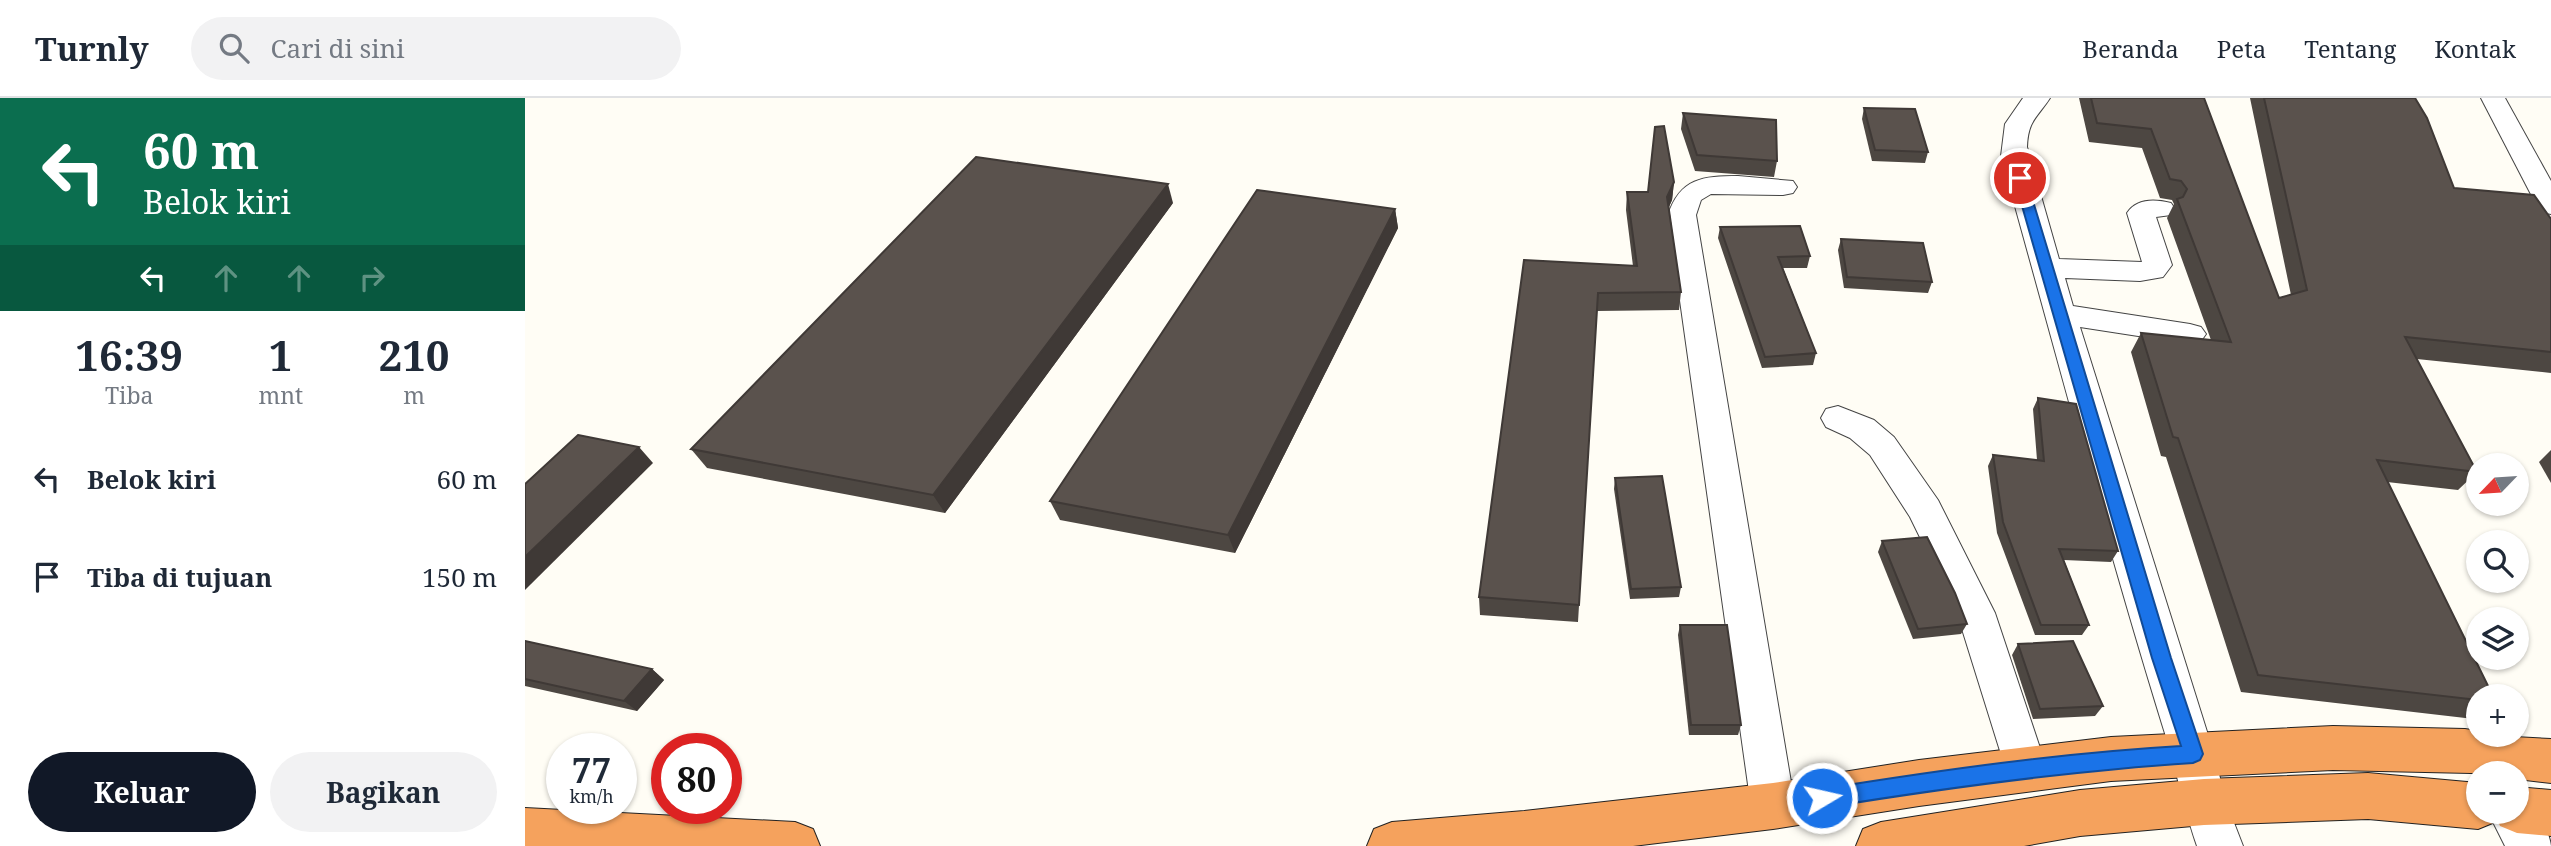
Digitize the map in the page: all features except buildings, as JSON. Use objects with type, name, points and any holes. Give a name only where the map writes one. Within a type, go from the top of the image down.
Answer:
[{"type":"highway","points":[[1392,846],[1524,835],[1773,806],[1919,782],[2111,759],[2360,749],[2465,751],[2551,761]]},
{"type":"highway","points":[[1881,846],[2080,813],[2212,824],[2368,796],[2466,805]]},
{"type":"highway","points":[[2529,811],[2551,813]]},
{"type":"highway","points":[[525,832],[795,846]]},
{"type":"street","points":[[2038,98],[2022,113],[2013,140],[2014,156],[2212,824]]},
{"type":"street","points":[[2493,98],[2551,206]]},
{"type":"street","points":[[1773,806],[1682,215],[1686,201],[1696,190],[1716,184],[1783,187]]},
{"type":"street","points":[[2048,268],[2140,272],[2153,270],[2157,265],[2141,213],[2147,209],[2161,209]]},
{"type":"street","points":[[2061,314],[2190,334]]},
{"type":"street","points":[[1838,418],[1862,429],[1882,446],[1925,510],[1976,613],[2025,769]]},
{"type":"street","points":[[2517,824],[2530,846]]},
{"type":"route","points":[[1822,798],[1919,782],[2111,759],[2193,754],[2020,178]]}]
